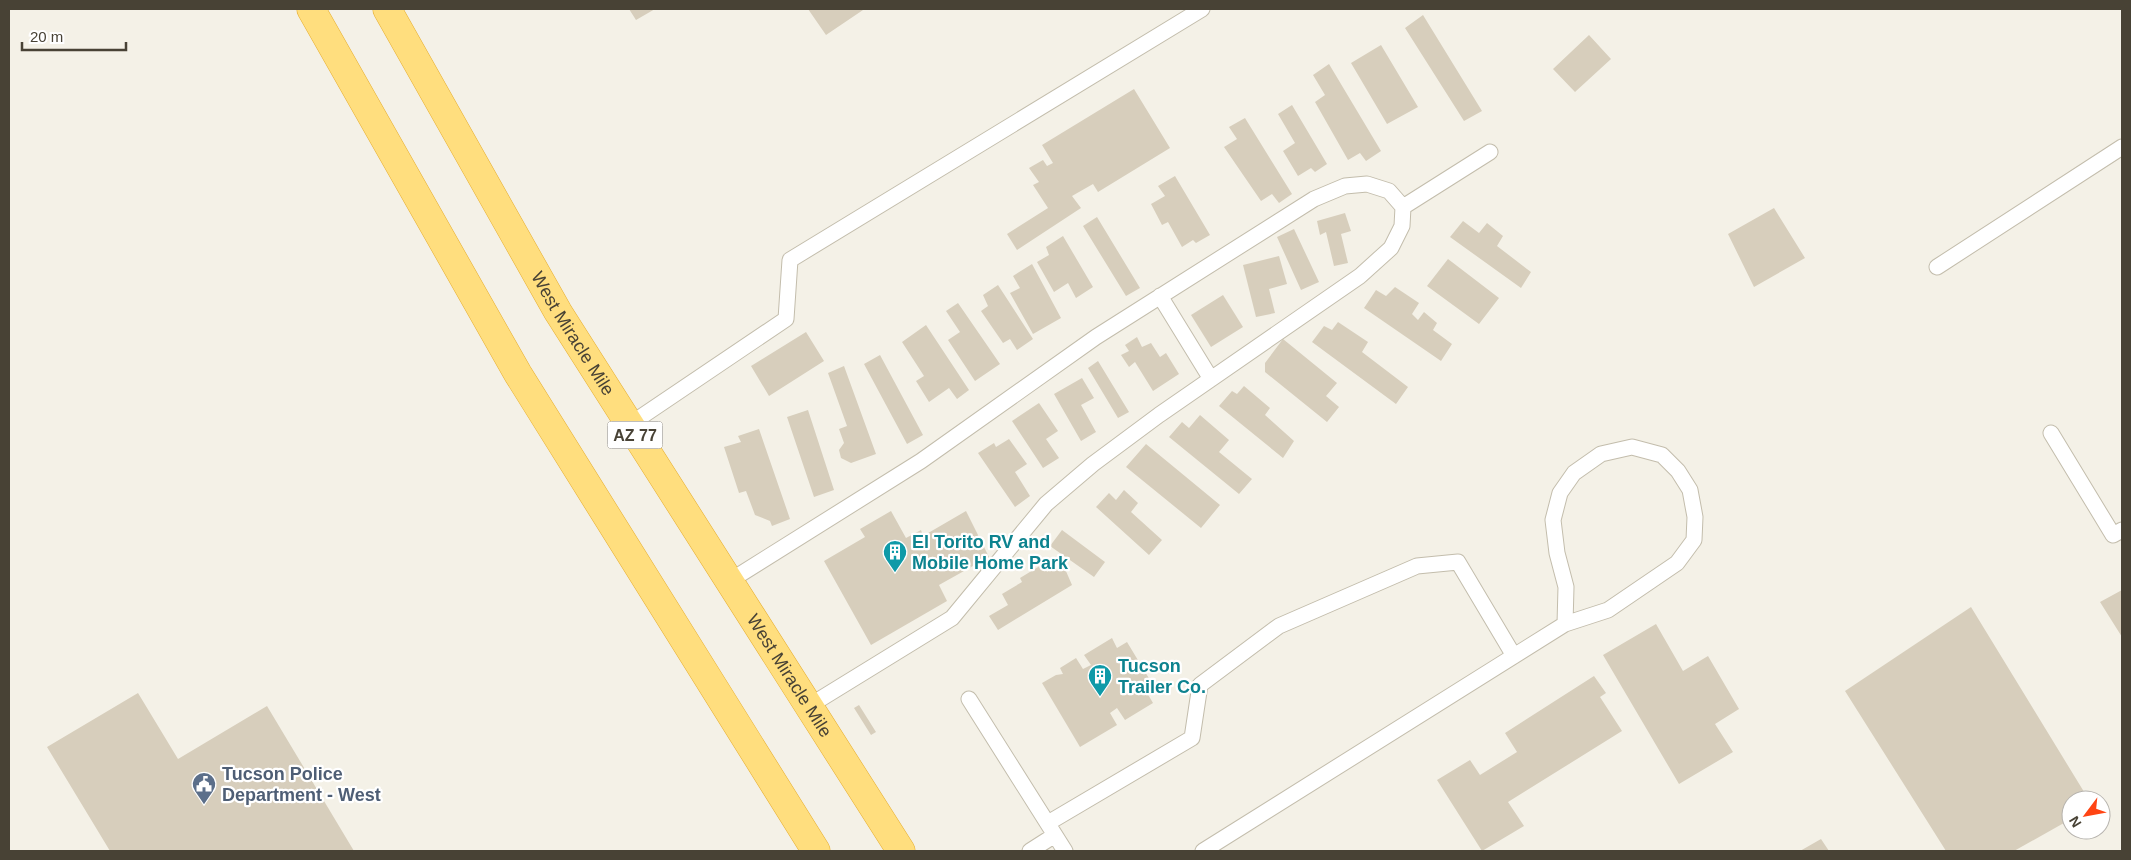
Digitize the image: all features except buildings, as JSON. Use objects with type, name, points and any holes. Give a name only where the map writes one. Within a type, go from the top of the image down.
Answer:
[{"type":"highway","points":[[311,9],[518,374],[816,851]]},
{"type":"highway","name":"West Miracle Mile","points":[[387,9],[536,274],[728,582],[901,851]]},
{"type":"lane","points":[[629,425],[786,319],[790,260],[1202,9]]},
{"type":"lane","points":[[1937,267],[2122,147]]},
{"type":"lane","points":[[1403,207],[1490,152]]},
{"type":"lane","points":[[728,582],[922,461],[1096,337],[1314,199],[1346,186],[1367,184],[1389,191],[1403,207],[1402,226],[1391,248],[1360,276],[1211,379],[1094,464],[1046,504],[952,618],[809,706]]},
{"type":"lane","points":[[1160,296],[1211,379]]},
{"type":"lane","points":[[2052,433],[2113,535],[2122,530]]},
{"type":"lane","points":[[1203,851],[1565,624],[1608,610],[1677,563],[1694,540],[1696,517],[1690,490],[1678,471],[1662,455],[1632,446],[1601,454],[1574,473],[1560,493],[1553,520],[1557,553],[1566,587],[1565,624]]},
{"type":"lane","points":[[1030,851],[1051,829],[1192,738],[1200,685],[1279,626],[1417,566],[1458,562],[1514,656]]},
{"type":"lane","points":[[968,699],[1065,851]]},
{"type":"place","name":"El Torito RV and Mobile Home Park","points":[[895,573]]},
{"type":"place","name":"Tucson Trailer Co.","points":[[1100,697]]},
{"type":"place","name":"Tucson Police Department - West","points":[[204,805]]}]
